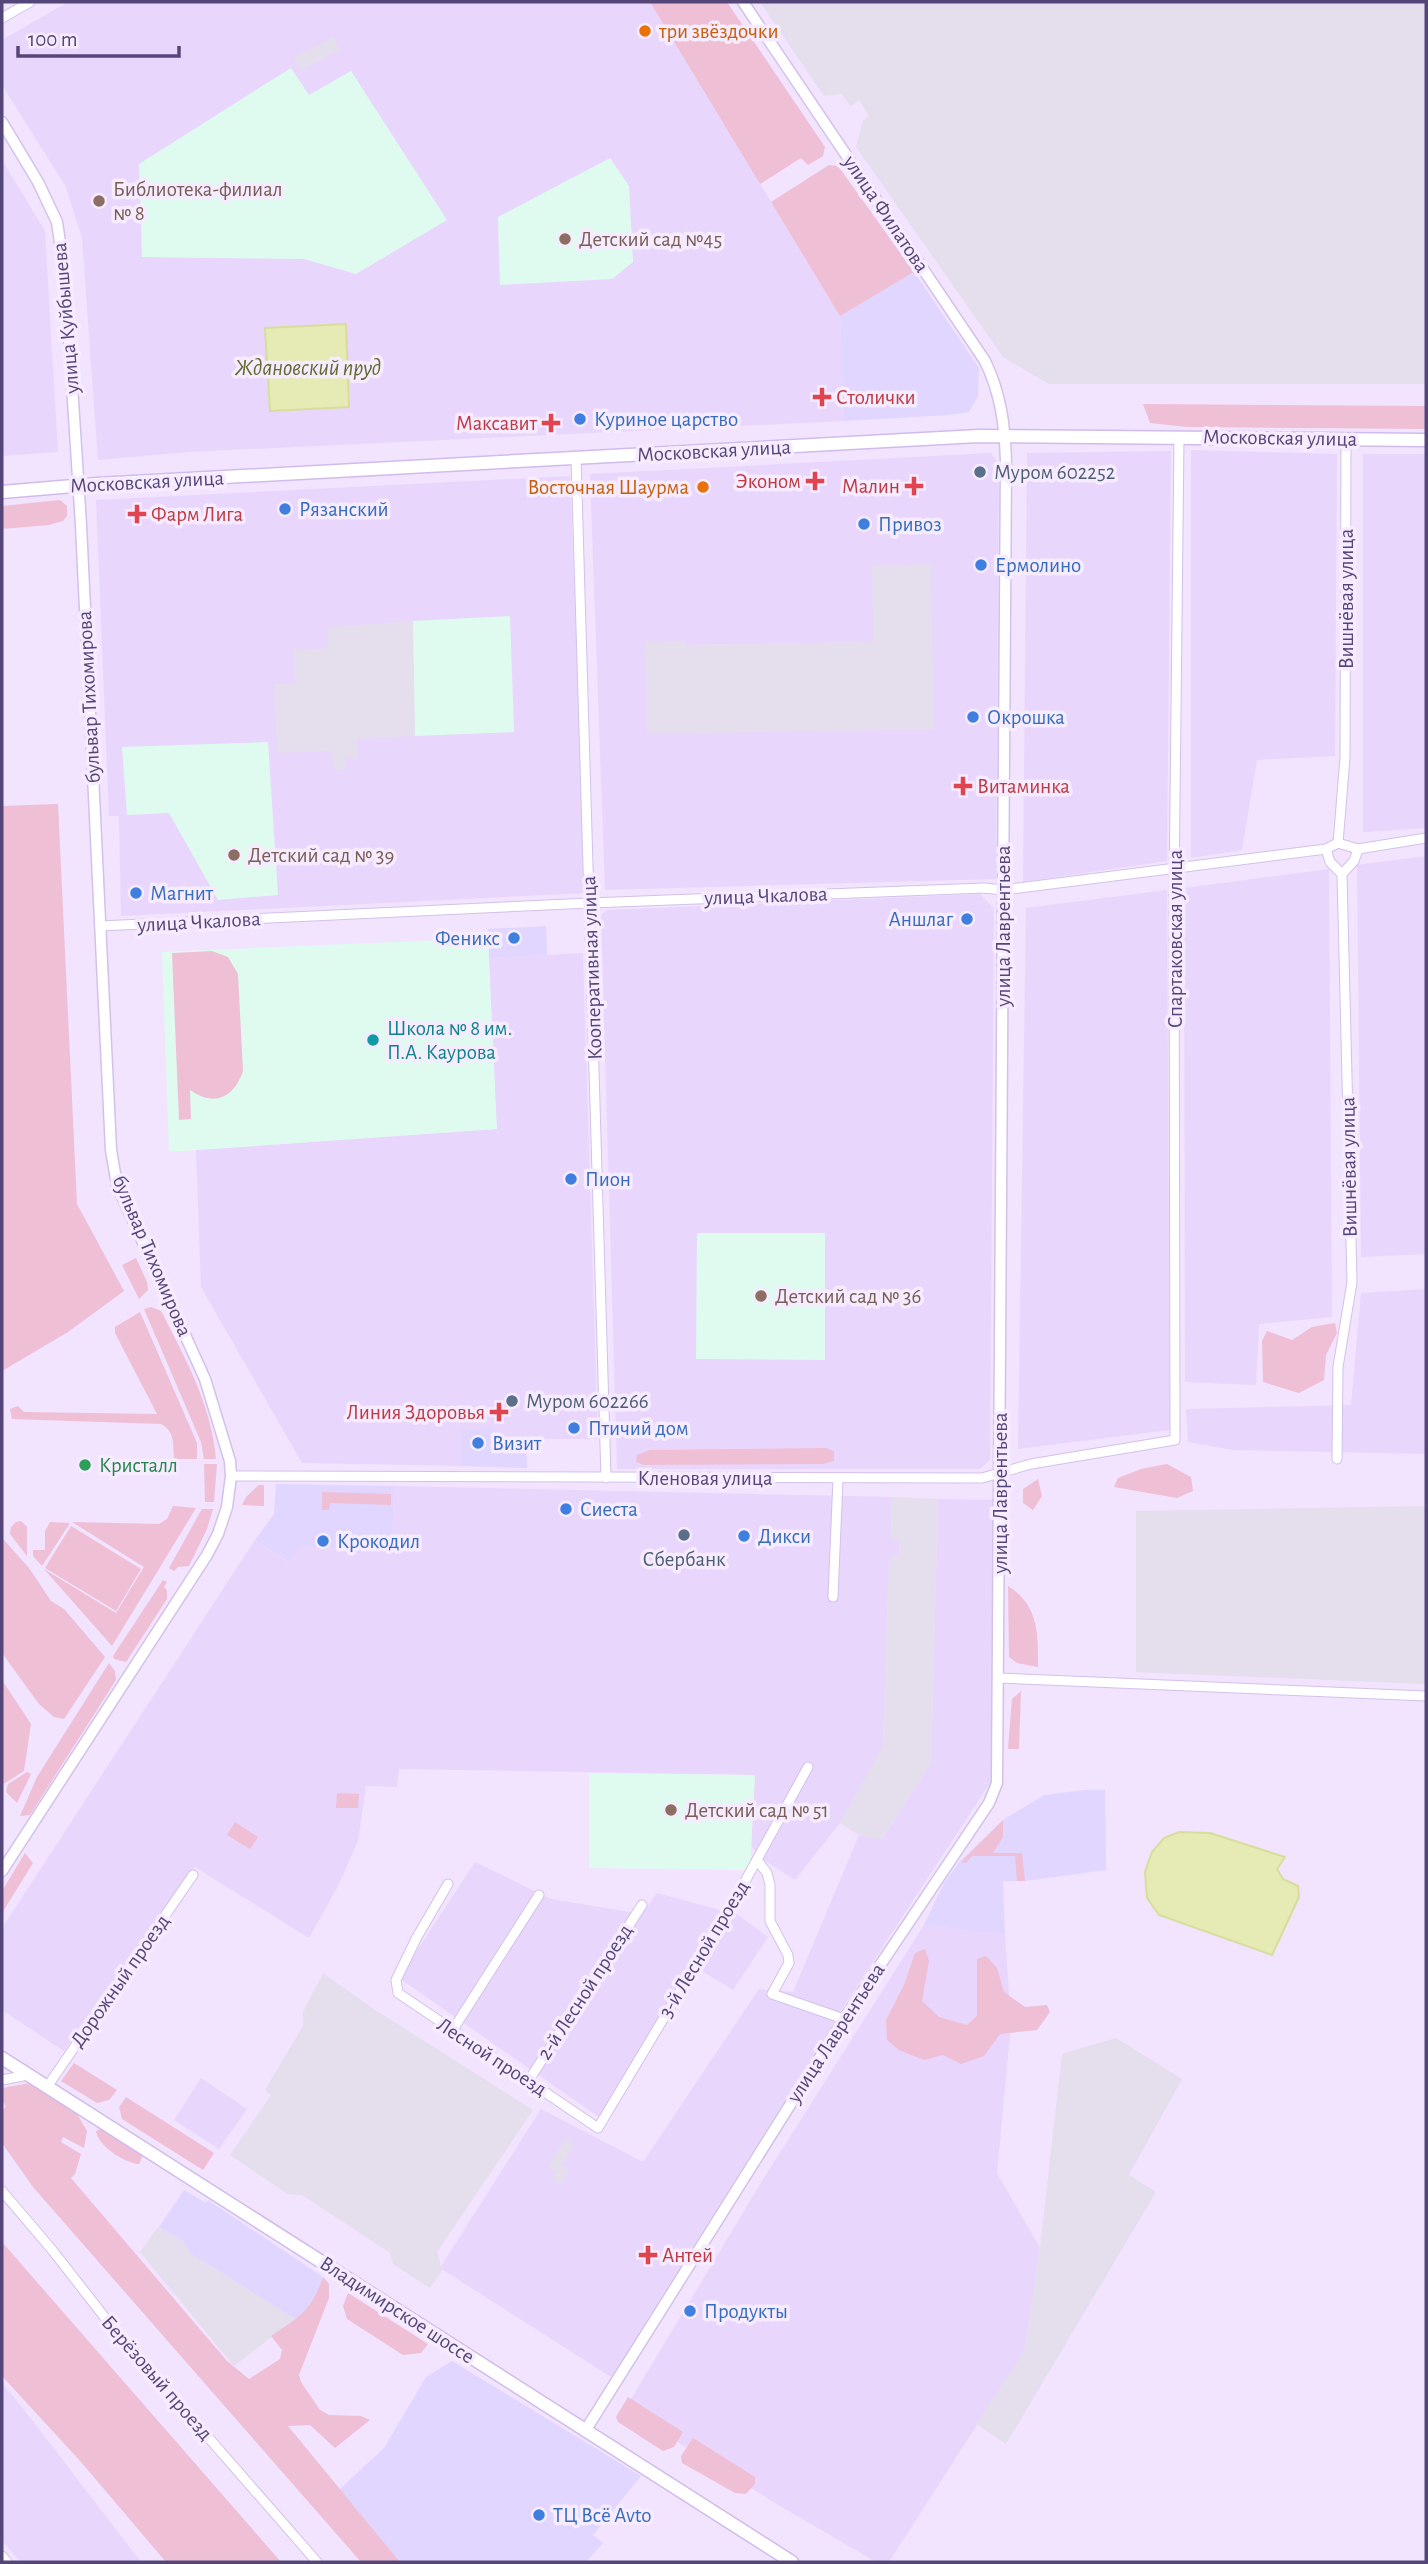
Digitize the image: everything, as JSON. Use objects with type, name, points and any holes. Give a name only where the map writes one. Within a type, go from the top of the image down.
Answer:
[{"type":"main road","name":"Московская улица","points":[[2,492],[1005,436],[1426,440]]},
{"type":"main road","name":"Владимирское шоссе","points":[[2,2058],[792,2562]]},
{"type":"street","points":[[2,18],[30,2]]},
{"type":"street","name":"улица Филатова","points":[[743,2],[985,361],[1001,401],[1005,436]]},
{"type":"street","name":"улица Куйбышева","points":[[2,122],[38,182],[57,222],[65,276],[78,486]]},
{"type":"street","name":"улица Лаврентьева","points":[[585,2431],[844,2019],[989,1803],[997,1783],[1005,436]]},
{"type":"street","name":"Спартаковская улица","points":[[1175,1440],[1178,437]]},
{"type":"street","name":"Вишнёвая улица","points":[[1338,843],[1345,758],[1346,439]]},
{"type":"street","name":"Кооперативная улица","points":[[576,458],[606,1478]]},
{"type":"street","name":"бульвар Тихомирова","points":[[2,1871],[206,1555],[223,1522],[231,1476],[224,1438],[205,1380],[117,1185],[111,1150],[78,486]]},
{"type":"street","points":[[1338,843],[1358,849],[1426,838]]},
{"type":"street","name":"улица Чкалова","points":[[100,926],[590,903],[984,888],[1003,890],[1326,849],[1338,843]]},
{"type":"street","points":[[1326,849],[1329,862],[1342,874],[1354,861],[1358,849]]},
{"type":"street","name":"Вишнёвая улица","points":[[1337,1459],[1338,1367],[1352,1282],[1342,874]]},
{"type":"street","name":"Кленовая улица","points":[[231,1476],[982,1478],[1031,1464],[1175,1440]]},
{"type":"street","points":[[834,1597],[838,1479]]},
{"type":"street","points":[[999,1678],[1426,1696]]},
{"type":"street","name":"3-й Лесной проезд","points":[[598,2128],[757,1860],[808,1767]]},
{"type":"street","points":[[757,1860],[767,1873],[770,1885],[770,1921],[788,1955],[789,1963],[772,1994],[844,2019]]},
{"type":"street","name":"Дорожный проезд","points":[[47,2087],[193,1875]]},
{"type":"street","name":"Лесной проезд","points":[[448,1884],[396,1980],[398,1993],[598,2128]]},
{"type":"street","points":[[452,2031],[539,1895]]},
{"type":"street","name":"2-й Лесной проезд","points":[[529,2080],[642,1905]]},
{"type":"street","points":[[2,2080],[29,2075]]},
{"type":"street","name":"Берёзовый проезд","points":[[2,2191],[113,2328],[317,2562]]},
{"type":"street","points":[[2,2556],[7,2562]]},
{"type":"shaded area","points":[[68,2],[650,2],[840,316],[844,421],[188,452],[98,460],[82,238],[66,187],[2,85],[2,40]]},
{"type":"shaded area","points":[[650,2],[727,2],[825,147],[823,156],[808,165],[801,158],[760,184]]},
{"type":"shaded area","points":[[760,2],[1426,2],[1426,384],[1049,384],[1003,357],[856,147],[863,121],[869,116],[859,100],[850,106],[842,94],[824,96]]},
{"type":"shaded area","points":[[333,37],[340,50],[300,71],[293,58]]},
{"type":"shaded area","points":[[291,68],[309,95],[351,71],[447,220],[356,274],[304,259],[142,257],[139,164]]},
{"type":"shaded area","name":"Детский сад №45","points":[[610,158],[629,186],[633,262],[612,279],[500,285],[498,217]]},
{"type":"shaded area","points":[[2,160],[45,231],[58,452],[2,456]]},
{"type":"shaded area","points":[[829,165],[838,166],[914,272],[840,316],[771,202]]},
{"type":"shaded area","points":[[914,272],[979,368],[978,396],[969,412],[844,421],[840,316]]},
{"type":"shaded area","points":[[1143,404],[1426,406],[1426,429],[1187,427],[1150,423]]},
{"type":"shaded area","points":[[1191,450],[1337,454],[1335,756],[1257,760],[1242,850],[1191,858]]},
{"type":"shaded area","points":[[1171,451],[1167,861],[1023,882],[1027,453]]},
{"type":"shaded area","points":[[991,453],[999,464],[996,879],[605,890],[590,474]],"holes":[[[685,642],[685,645],[873,642],[648,734]]]},
{"type":"shaded area","points":[[1363,454],[1426,454],[1426,828],[1363,832]]},
{"type":"shaded area","points":[[570,476],[586,893],[121,916],[119,816],[109,816],[96,500]]},
{"type":"shaded area","points":[[60,500],[67,506],[67,516],[63,521],[49,525],[2,529],[2,506]]},
{"type":"shaded area","points":[[931,564],[934,729],[647,734],[646,642],[685,641],[685,645],[873,642],[872,566]]},
{"type":"shaded area","points":[[510,616],[514,732],[415,736],[413,621]]},
{"type":"shaded area","points":[[413,621],[415,736],[357,739],[358,757],[345,758],[345,769],[333,769],[332,751],[277,753],[274,684],[295,683],[294,650],[328,648],[327,627]]},
{"type":"shaded area","name":"Детский сад № 39","points":[[268,742],[278,895],[218,900],[169,813],[127,815],[122,747]]},
{"type":"shaded area","points":[[58,804],[77,1204],[124,1291],[68,1332],[2,1371],[2,806]]},
{"type":"shaded area","points":[[1426,856],[1426,1254],[1361,1257],[1357,865]]},
{"type":"shaded area","points":[[1329,869],[1332,1317],[1259,1324],[1256,1385],[1185,1382],[1184,888]]},
{"type":"shaded area","points":[[1167,890],[1170,1430],[1018,1449],[1026,908]]},
{"type":"shaded area","points":[[980,894],[994,908],[990,1460],[980,1469],[617,1469],[601,915],[607,910]]},
{"type":"shaded area","points":[[546,926],[547,955],[489,958],[488,929]]},
{"type":"shaded area","points":[[488,938],[497,1129],[169,1152],[162,952]]},
{"type":"shaded area","points":[[212,951],[228,957],[238,974],[243,1071],[234,1088],[222,1097],[207,1098],[190,1090],[191,1119],[179,1120],[172,953]]},
{"type":"shaded area","points":[[583,953],[598,1439],[492,1439],[461,1429],[461,1466],[302,1463],[201,1287],[196,1150],[496,1129],[489,958]]},
{"type":"shaded area","name":"Детский сад № 36","points":[[697,1233],[825,1233],[825,1360],[696,1359]]},
{"type":"shaded area","points":[[136,1258],[148,1290],[139,1299],[122,1265]]},
{"type":"shaded area","points":[[1426,1289],[1426,1454],[1233,1450],[1188,1442],[1186,1409],[1351,1405],[1361,1293]]},
{"type":"shaded area","points":[[151,1307],[161,1311],[196,1383],[209,1420],[216,1459],[204,1459],[201,1442],[144,1309]]},
{"type":"shaded area","points":[[140,1312],[197,1443],[197,1459],[174,1459],[171,1434],[161,1424],[12,1419],[10,1409],[18,1406],[24,1412],[157,1414],[115,1333],[115,1327]]},
{"type":"shaded area","points":[[1335,1323],[1337,1333],[1326,1355],[1324,1380],[1299,1393],[1263,1382],[1262,1341],[1267,1331],[1292,1340],[1312,1327]]},
{"type":"shaded area","points":[[461,1429],[491,1429],[492,1439],[526,1439],[527,1468],[461,1466]]},
{"type":"shaded area","points":[[826,1448],[834,1451],[834,1461],[822,1464],[644,1465],[636,1462],[637,1455],[650,1450]]},
{"type":"shaded area","points":[[204,1464],[217,1464],[214,1502],[205,1502]]},
{"type":"shaded area","points":[[1167,1464],[1191,1477],[1193,1491],[1177,1498],[1114,1487],[1118,1478],[1141,1469]]},
{"type":"shaded area","points":[[1038,1479],[1042,1496],[1033,1510],[1023,1503],[1023,1489]]},
{"type":"shaded area","points":[[276,1484],[394,1486],[392,1549],[299,1547],[289,1562],[255,1540],[274,1514]]},
{"type":"shaded area","points":[[259,1485],[264,1485],[264,1506],[242,1505],[246,1497]]},
{"type":"shaded area","points":[[394,1486],[892,1497],[891,1538],[900,1539],[899,1555],[889,1560],[883,1747],[840,1823],[795,1880],[764,1860],[751,1846],[755,1775],[399,1769],[397,1787],[366,1786],[358,1841],[337,1888],[309,1938],[195,1867],[64,2051],[2,2010],[2,1928],[255,1540],[288,1562],[298,1547],[392,1549]]},
{"type":"shaded area","points":[[322,1492],[391,1494],[391,1505],[330,1503],[329,1510],[322,1510]]},
{"type":"shaded area","points":[[892,1497],[938,1499],[931,1763],[881,1840],[859,1835],[840,1823],[883,1746],[889,1560],[892,1555],[899,1555],[900,1539],[891,1539]]},
{"type":"shaded area","points":[[938,1499],[993,1500],[992,1780],[842,2009],[611,2377],[440,2268],[541,2109],[643,2162],[759,1989],[793,1992],[859,1835],[882,1839],[931,1763]]},
{"type":"shaded area","points":[[173,1506],[196,1508],[112,1646],[44,1569],[116,1613],[144,1567],[72,1522],[159,1524],[167,1519]]},
{"type":"shaded area","points":[[1426,1506],[1426,1684],[1136,1672],[1136,1511]]},
{"type":"shaded area","points":[[202,1509],[213,1509],[207,1529],[189,1566],[178,1567],[174,1571],[169,1568]]},
{"type":"shaded area","points":[[21,1521],[27,1527],[27,1556],[10,1534],[11,1527]]},
{"type":"shaded area","points":[[50,1522],[70,1523],[42,1566],[33,1556],[33,1550],[45,1550],[45,1531]]},
{"type":"shaded area","points":[[71,1526],[141,1569],[116,1611],[45,1568]]},
{"type":"shaded area","points":[[2,1533],[3,1539],[29,1568],[51,1601],[64,1609],[105,1657],[64,1719],[54,1717],[39,1704],[2,1653]]},
{"type":"shaded area","points":[[163,1580],[167,1582],[164,1587],[167,1590],[167,1599],[126,1662],[114,1659],[113,1656]]},
{"type":"shaded area","points":[[1008,1586],[1026,1602],[1035,1621],[1038,1667],[1017,1663],[1009,1657]]},
{"type":"shaded area","points":[[109,1663],[115,1671],[116,1680],[30,1815],[20,1816],[37,1777]]},
{"type":"shaded area","points":[[2,1680],[31,1724],[24,1771],[2,1785]]},
{"type":"shaded area","points":[[1021,1691],[1019,1749],[1008,1749],[1012,1699]]},
{"type":"shaded area","points":[[27,1772],[31,1774],[17,1803],[6,1792],[8,1784]]},
{"type":"shaded area","name":"Детский сад № 51","points":[[589,1773],[755,1775],[750,1870],[589,1868]]},
{"type":"shaded area","points":[[1105,1790],[1106,1870],[1025,1881],[1003,1881],[1005,1935],[924,1925],[944,1883],[961,1860],[1003,1820],[1044,1795]]},
{"type":"shaded area","points":[[337,1793],[359,1794],[358,1808],[336,1808]]},
{"type":"shaded area","points":[[1003,1820],[1003,1837],[993,1853],[1022,1853],[1025,1881],[1017,1881],[1015,1856],[972,1856],[966,1863],[961,1862]]},
{"type":"shaded area","points":[[235,1822],[258,1837],[250,1849],[227,1835]]},
{"type":"shaded area","points":[[25,1853],[33,1863],[2,1913],[2,1891]]},
{"type":"shaded area","points":[[475,1862],[551,1899],[642,1914],[657,1893],[738,1915],[768,1937],[733,1990],[692,1965],[599,2117],[399,1978]]},
{"type":"shaded area","points":[[924,1925],[1005,1935],[1011,2023],[997,2173],[1040,2248],[1025,2350],[889,2562],[876,2562],[780,2506],[625,2409],[762,2181]]},
{"type":"shaded area","points":[[925,1949],[929,1961],[922,2001],[939,2017],[967,2025],[977,2016],[977,1959],[986,1956],[997,1968],[1004,1992],[1025,2007],[1047,2005],[1050,2012],[1037,2030],[1000,2034],[984,2056],[961,2064],[943,2055],[924,2060],[899,2050],[887,2040],[886,2020],[904,1985],[915,1953]]},
{"type":"shaded area","points":[[323,1973],[372,2008],[533,2110],[437,2252],[442,2270],[430,2288],[393,2264],[390,2253],[302,2195],[288,2194],[230,2155],[271,2095],[265,2090],[303,2026],[303,2012]]},
{"type":"shaded area","points":[[1116,2038],[1182,2079],[1129,2175],[1156,2192],[1006,2444],[976,2424],[1025,2350],[1040,2248],[1062,2054]]},
{"type":"shaded area","points":[[74,2063],[117,2090],[109,2100],[97,2103],[61,2081]]},
{"type":"shaded area","points":[[201,2078],[247,2109],[219,2149],[174,2120]]},
{"type":"shaded area","points":[[30,2083],[76,2112],[87,2131],[84,2148],[63,2137],[61,2142],[81,2154],[75,2174],[71,2178],[227,2361],[249,2379],[280,2359],[282,2350],[271,2336],[309,2306],[323,2277],[329,2284],[329,2298],[299,2375],[301,2382],[320,2410],[329,2415],[361,2416],[370,2420],[335,2448],[310,2425],[288,2426],[400,2562],[361,2562],[33,2187],[2,2143],[2,2111],[6,2106],[2,2101],[2,2088]]},
{"type":"shaded area","points":[[126,2097],[214,2153],[203,2170],[122,2119],[119,2107]]},
{"type":"shaded area","points":[[100,2129],[141,2153],[139,2164],[126,2161],[107,2148],[98,2137],[96,2131]]},
{"type":"shaded area","points":[[565,2139],[575,2145],[562,2165],[570,2170],[561,2185],[552,2179],[556,2172],[548,2167]]},
{"type":"shaded area","points":[[184,2190],[206,2203],[208,2200],[323,2277],[316,2297],[303,2315],[295,2319],[190,2253],[183,2241],[159,2227]]},
{"type":"shaded area","points":[[158,2227],[183,2241],[190,2253],[295,2319],[234,2366],[140,2252]]},
{"type":"shaded area","points":[[2,2242],[281,2562],[166,2562],[81,2462],[2,2376]]},
{"type":"shaded area","points":[[348,2293],[428,2344],[421,2353],[403,2355],[347,2319],[343,2306]]},
{"type":"shaded area","points":[[452,2361],[641,2476],[593,2535],[603,2543],[586,2562],[400,2562],[340,2489],[384,2448],[426,2377]]},
{"type":"shaded area","points":[[2,2383],[141,2562],[21,2562],[2,2541]]},
{"type":"shaded area","points":[[628,2397],[683,2432],[674,2447],[663,2451],[618,2422],[616,2417]]},
{"type":"shaded area","points":[[693,2438],[755,2477],[755,2484],[746,2494],[735,2493],[682,2463],[681,2456]]},
{"type":"water","name":"Ждановский пруд","points":[[346,324],[349,407],[270,411],[265,328]]},
{"type":"water","points":[[1179,1832],[1210,1833],[1285,1857],[1277,1869],[1283,1879],[1298,1886],[1299,1897],[1272,1955],[1159,1915],[1147,1898],[1145,1872],[1152,1852],[1164,1838]]},
{"type":"place","name":"три звёздочки","points":[[645,31]]},
{"type":"place","name":"Библиотека-филиал № 8","points":[[99,201]]},
{"type":"place","name":"Детский сад №45","points":[[565,239]]},
{"type":"place","name":"Столички","points":[[822,397]]},
{"type":"place","name":"Куриное царство","points":[[580,419]]},
{"type":"place","name":"Максавит","points":[[551,423]]},
{"type":"place","name":"Муром 602252","points":[[980,472]]},
{"type":"place","name":"Эконом","points":[[815,481]]},
{"type":"place","name":"Малин","points":[[914,486]]},
{"type":"place","name":"Восточная Шаурма","points":[[703,487]]},
{"type":"place","name":"Рязанский","points":[[285,509]]},
{"type":"place","name":"Фарм Лига","points":[[137,514]]},
{"type":"place","name":"Привоз","points":[[864,524]]},
{"type":"place","name":"Ермолино","points":[[981,565]]},
{"type":"place","name":"Окрошка","points":[[973,717]]},
{"type":"place","name":"Витаминка","points":[[963,786]]},
{"type":"place","name":"Детский сад № 39","points":[[234,855]]},
{"type":"place","name":"Магнит","points":[[136,893]]},
{"type":"place","name":"Аншлаг","points":[[967,919]]},
{"type":"place","name":"Феникс","points":[[514,938]]},
{"type":"place","name":"Школа № 8 им. П.А. Каурова","points":[[373,1040]]},
{"type":"place","name":"Пион","points":[[571,1179]]},
{"type":"place","name":"Детский сад № 36","points":[[761,1296]]},
{"type":"place","name":"Муром 602266","points":[[512,1401]]},
{"type":"place","name":"Линия Здоровья","points":[[499,1412]]},
{"type":"place","name":"Птичий дом","points":[[574,1428]]},
{"type":"place","name":"Визит","points":[[478,1443]]},
{"type":"place","name":"Кристалл","points":[[85,1465]]},
{"type":"place","name":"Сиеста","points":[[566,1509]]},
{"type":"place","name":"Сбербанк","points":[[684,1535]]},
{"type":"place","name":"Дикси","points":[[744,1536]]},
{"type":"place","name":"Крокодил","points":[[323,1541]]},
{"type":"place","name":"Детский сад № 51","points":[[671,1810]]},
{"type":"place","name":"Антей","points":[[648,2255]]},
{"type":"place","name":"Продукты","points":[[690,2311]]},
{"type":"place","name":"ТЦ Всё Avto","points":[[539,2515]]}]
